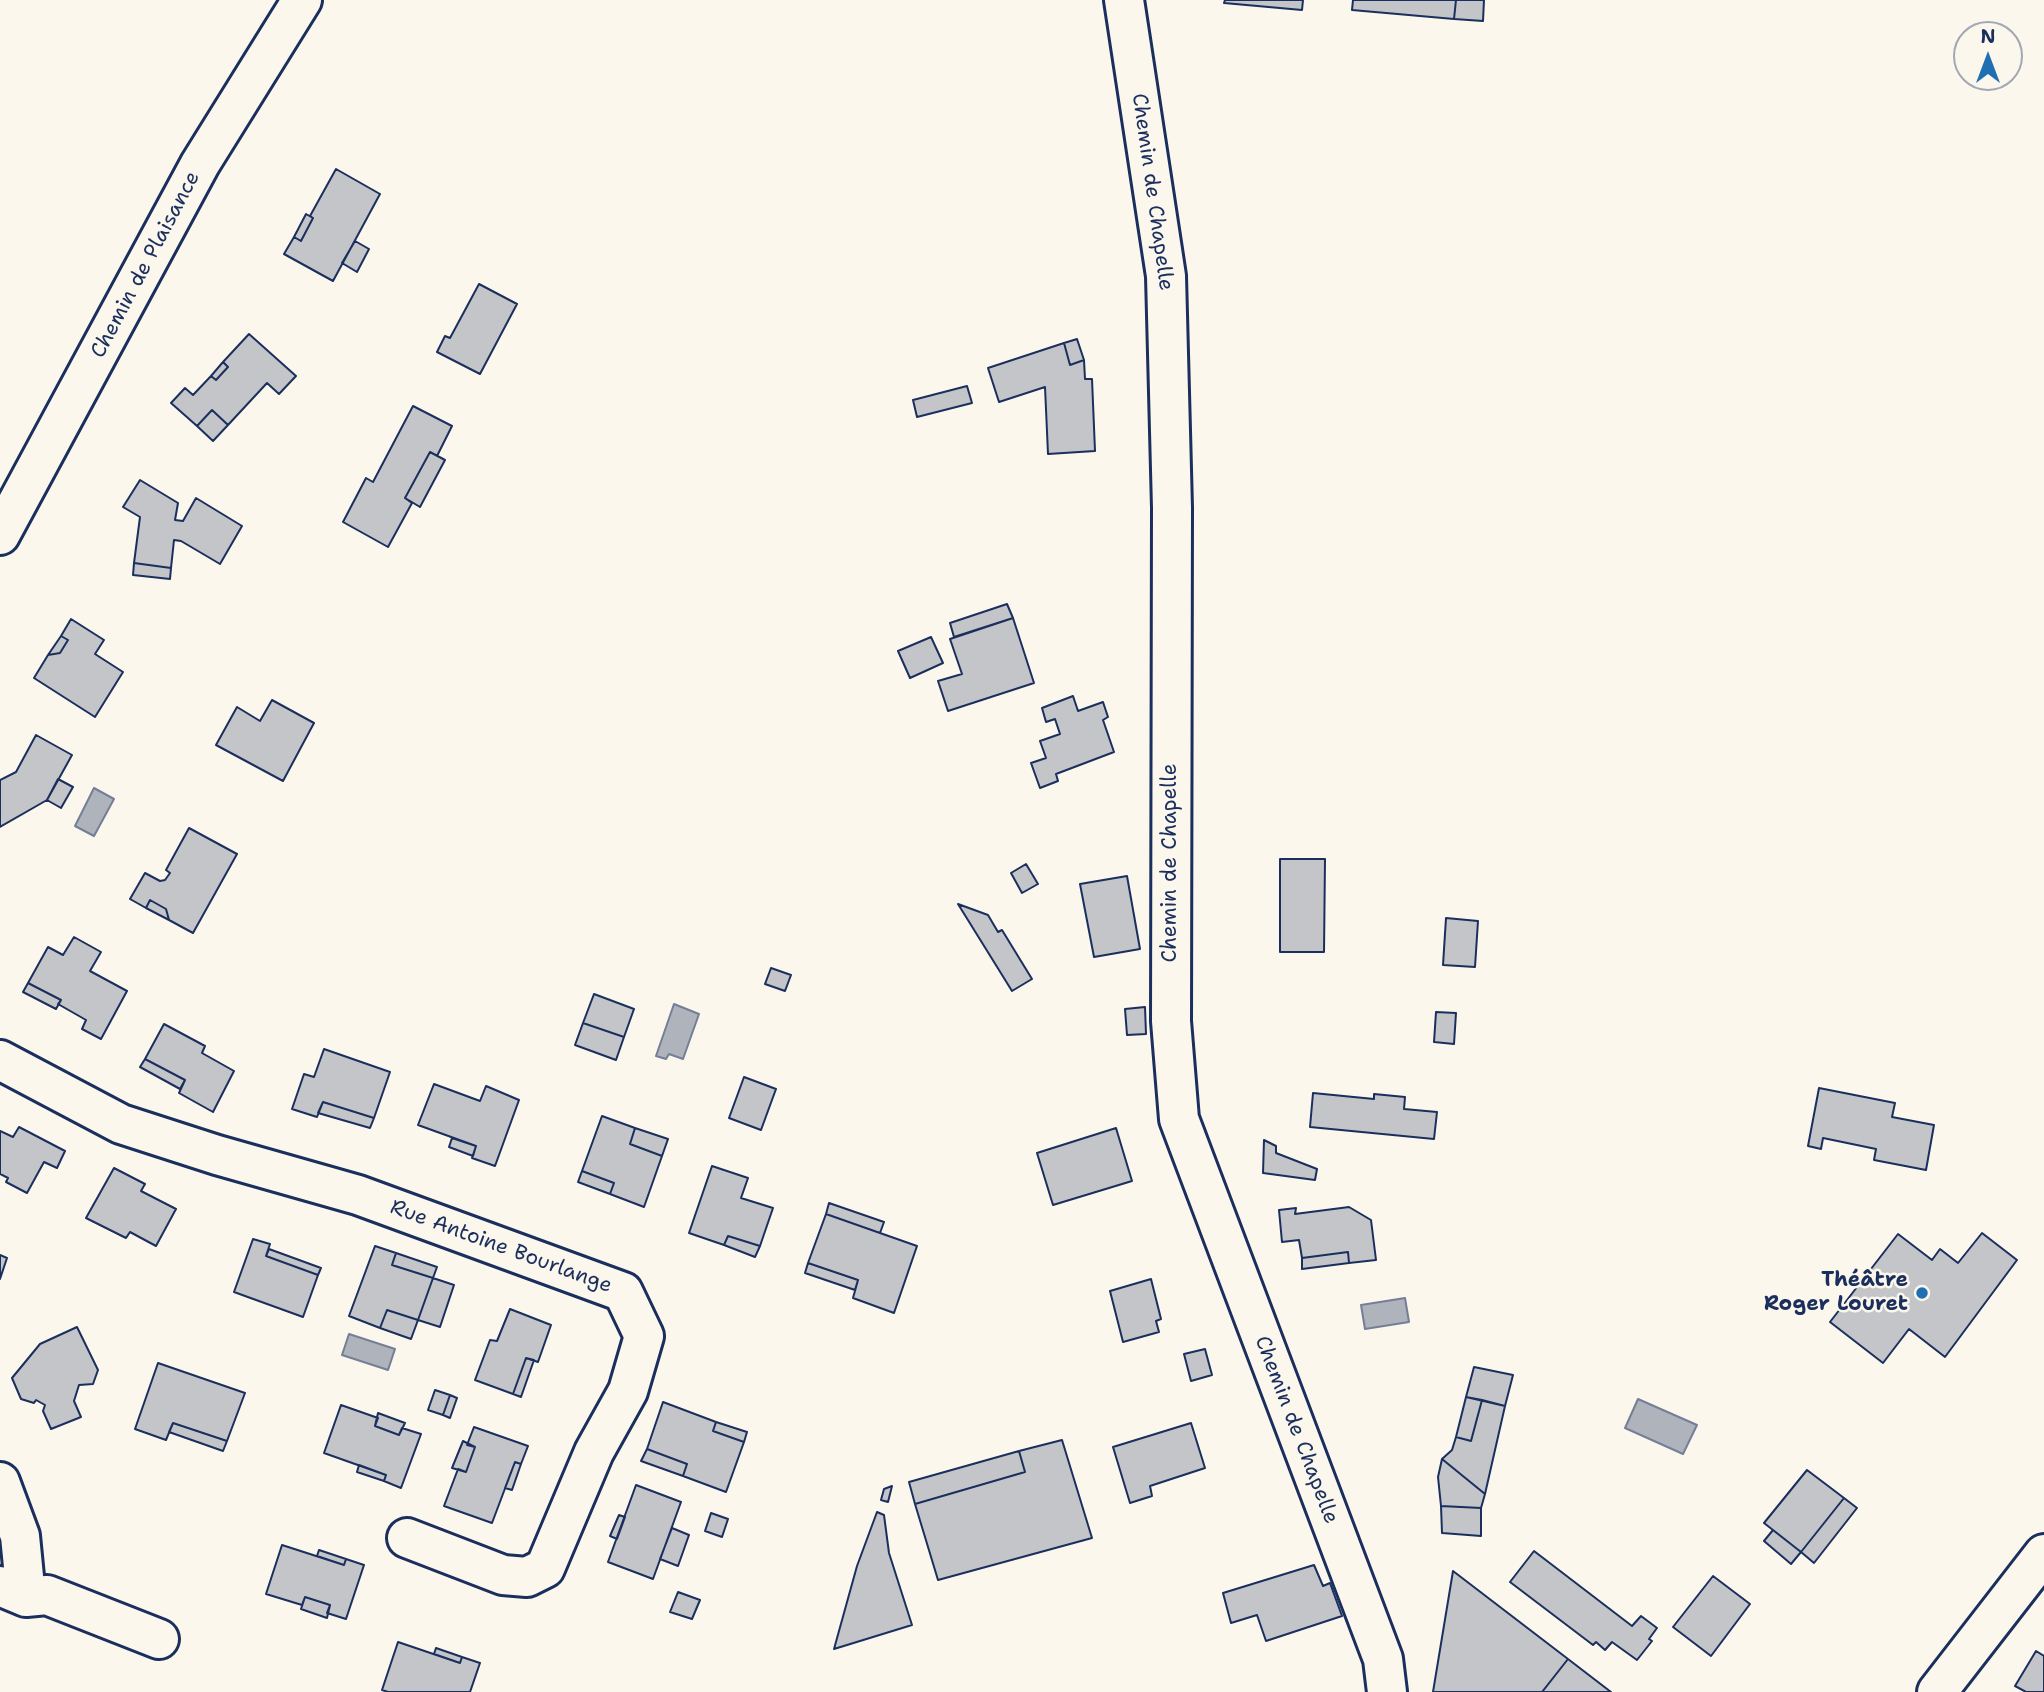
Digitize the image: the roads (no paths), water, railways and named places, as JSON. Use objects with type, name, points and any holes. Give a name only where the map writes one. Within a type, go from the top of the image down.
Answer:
[{"type":"street","name":"Chemin de Plaisance","points":[[0,535],[200,164],[302,0]]},
{"type":"street","name":"Chemin de Chapelle","points":[[1124,0],[1166,276],[1172,508],[1171,1021],[1179,1119],[1383,1659],[1387,1692]]},
{"type":"street","name":"Rue Antoine Bourlange","points":[[0,1059],[121,1124],[217,1155],[358,1195],[623,1292],[643,1336],[628,1391],[593,1452],[545,1568],[527,1577],[503,1575],[407,1538]]},
{"type":"street","points":[[0,1482],[20,1536],[13,1591],[47,1595],[159,1639]]},
{"type":"street","points":[[1940,1691],[2044,1554]]},
{"type":"place","name":"Théâtre Roger Louret","points":[[1922,1293]]}]
